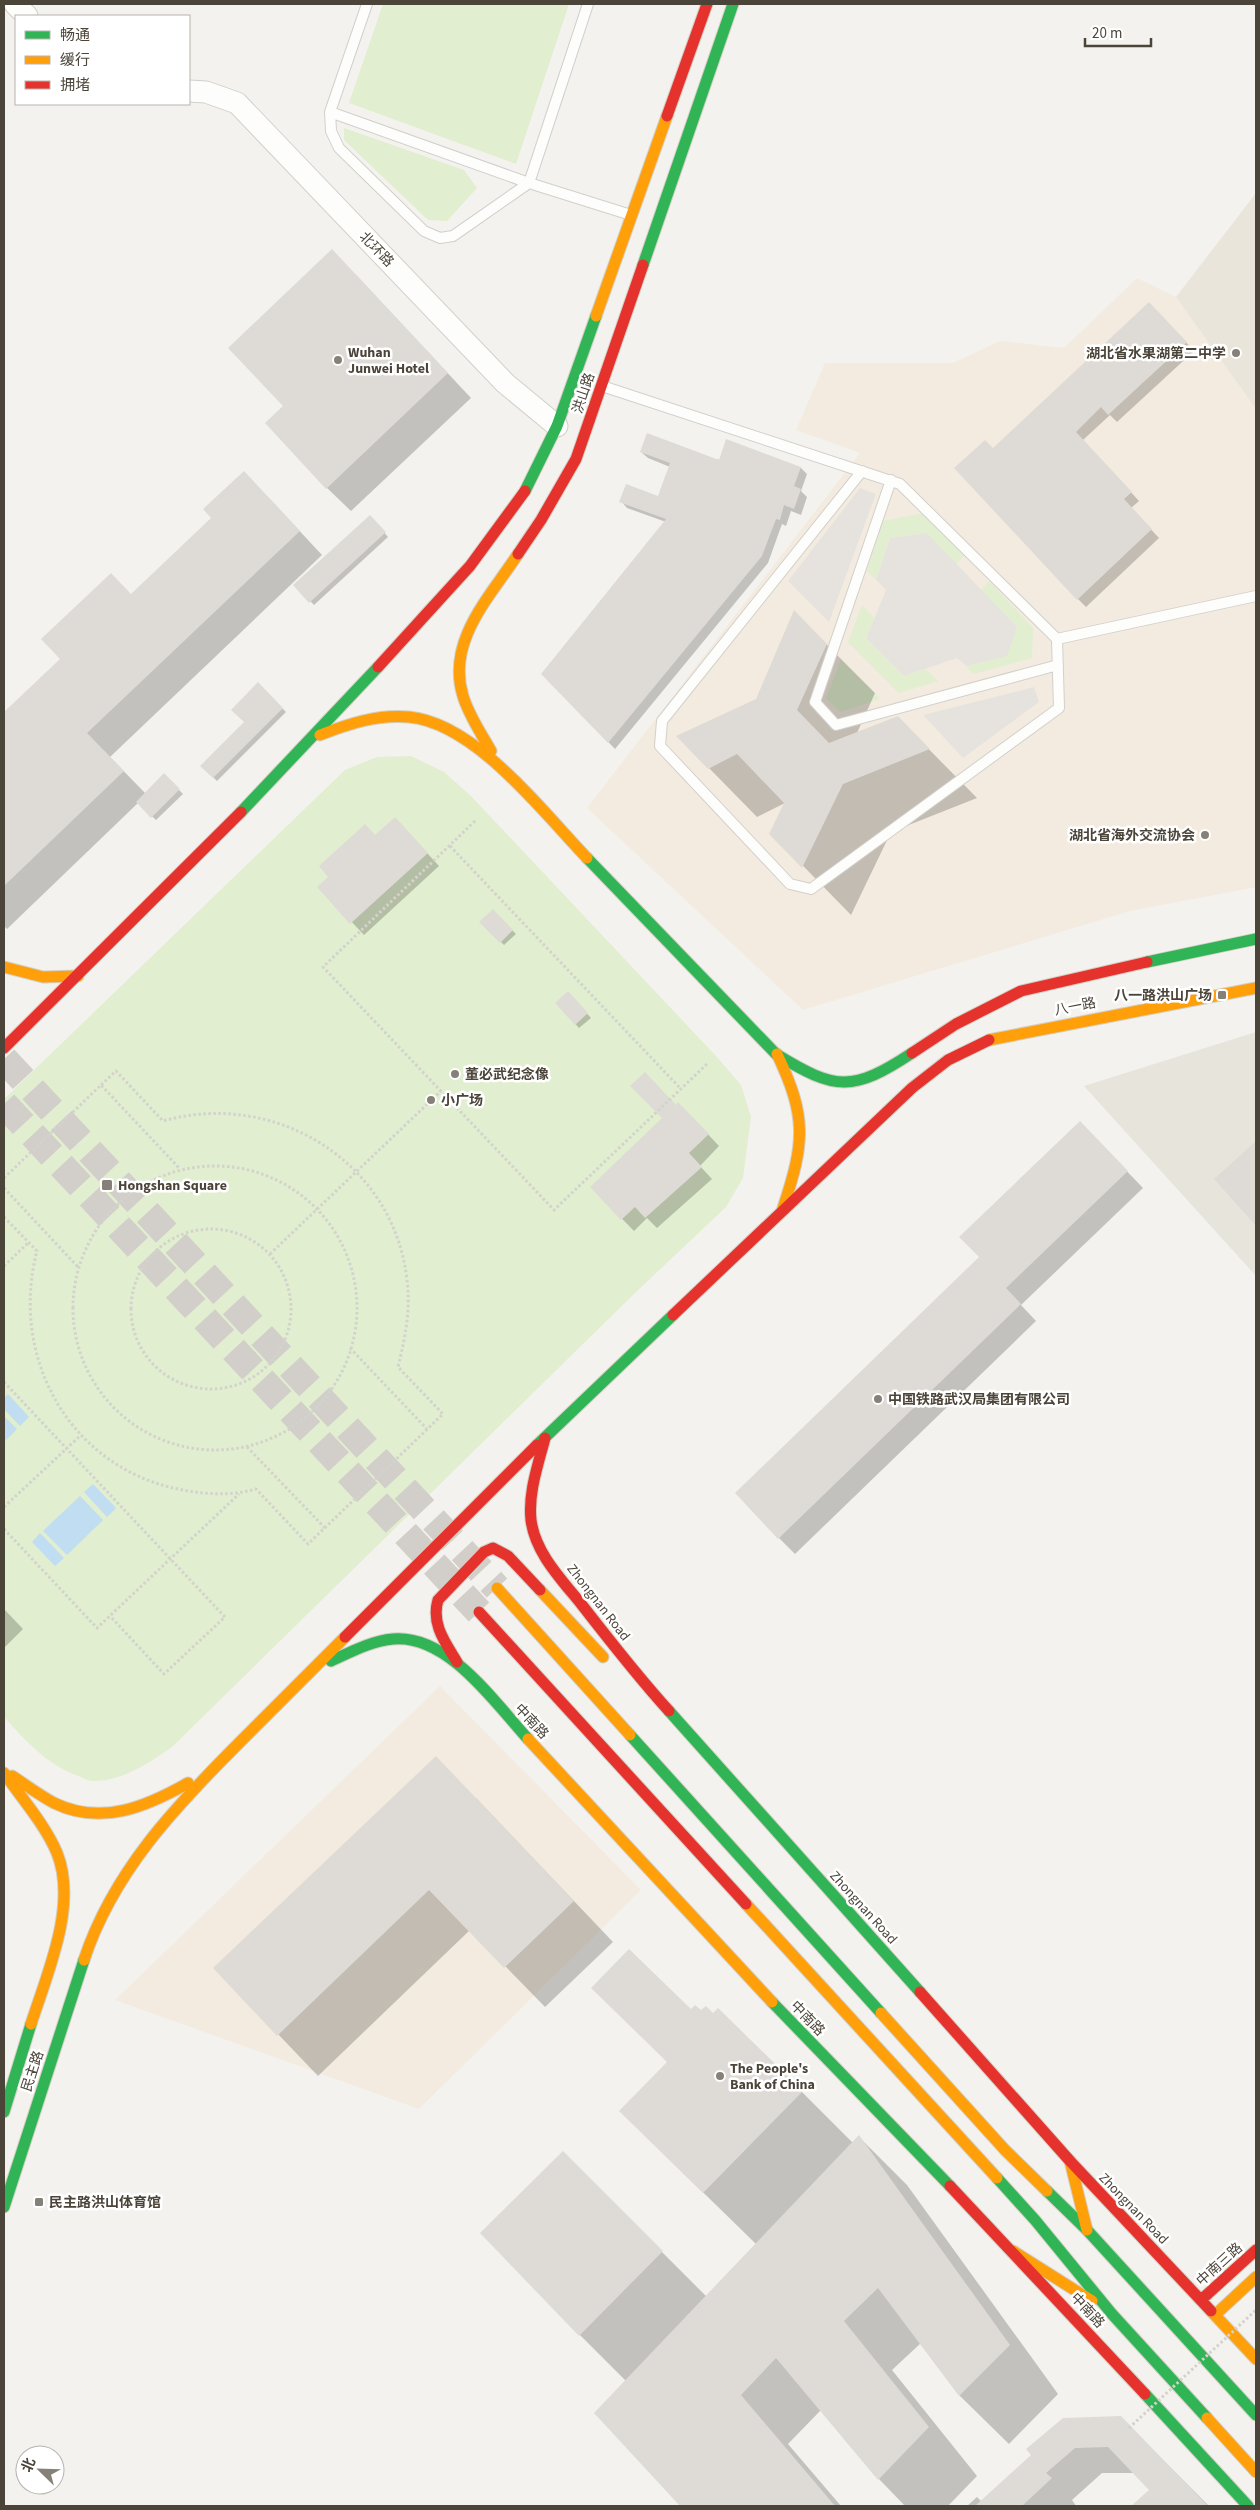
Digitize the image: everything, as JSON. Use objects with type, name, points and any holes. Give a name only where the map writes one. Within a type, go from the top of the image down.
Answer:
[{"type":"main road","name":"洪山路","points":[[4,1048],[78,976],[313,738],[431,610],[502,525],[529,484],[557,426],[707,4]]},
{"type":"main road","name":"洪山路","points":[[501,768],[463,701],[458,674],[461,647],[466,632],[560,490],[576,459],[733,4]]},
{"type":"main road","points":[[313,738],[354,721],[387,715],[444,726],[464,736],[501,768],[776,1054],[810,1075],[839,1082],[860,1081],[874,1077],[956,1024],[1021,991],[1107,970],[1256,939]]},
{"type":"main road","points":[[4,967],[43,977],[78,976]]},
{"type":"main road","name":"八一路","points":[[213,1769],[546,1437],[783,1210],[943,1061],[966,1048],[988,1040],[1256,988]]},
{"type":"main road","points":[[776,1054],[796,1094],[802,1125],[799,1158],[783,1210]]},
{"type":"main road","name":"Zhongnan Road","points":[[546,1437],[530,1494],[530,1520],[544,1556],[630,1667],[1070,2161],[1256,2359]]},
{"type":"main road","points":[[458,1663],[437,1627],[434,1607],[438,1600],[484,1552],[492,1548],[499,1549],[508,1556],[601,1656],[630,1667]]},
{"type":"main road","points":[[497,1588],[1005,2150],[1087,2230],[1256,2415]]},
{"type":"main road","points":[[479,1612],[1035,2220],[1112,2314],[1256,2472]]},
{"type":"main road","name":"中南路","points":[[311,1670],[369,1642],[386,1639],[418,1642],[458,1663],[793,2025],[1013,2251],[1248,2506]]},
{"type":"main road","points":[[4,1772],[62,1807],[80,1813],[110,1814],[135,1811],[160,1800],[213,1769]]},
{"type":"main road","name":"民主路","points":[[4,2207],[89,1945],[102,1913],[122,1878],[172,1813],[213,1769]]},
{"type":"main road","name":"民主路","points":[[4,1772],[39,1823],[56,1854],[62,1869],[65,1898],[58,1937],[4,2112]]},
{"type":"main road","points":[[1070,2161],[1087,2230]]},
{"type":"main road","name":"中南三路","points":[[1201,2300],[1256,2250]]},
{"type":"main road","points":[[1013,2251],[1112,2314]]},
{"type":"main road","points":[[1215,2315],[1256,2277]]},
{"type":"street","points":[[15,4],[26,15]]},
{"type":"street","name":"北环路","points":[[190,91],[206,92],[237,104],[505,382],[557,426]]},
{"type":"lane","points":[[367,4],[330,112],[331,131],[339,148],[424,232],[440,238],[452,236],[529,183],[588,4]]},
{"type":"lane","points":[[330,112],[529,183],[631,215]]},
{"type":"lane","points":[[601,386],[891,480],[900,484],[1057,639],[1059,708],[811,889],[790,884],[660,746],[662,721],[862,471]]},
{"type":"lane","points":[[891,480],[815,702],[836,724],[1058,665]]},
{"type":"lane","points":[[1057,639],[1256,596]]},
{"type":"path","points":[[475,821],[323,967],[554,1210],[707,1064]]},
{"type":"path","points":[[450,846],[681,1089]]},
{"type":"path","points":[[4,1178],[116,1071],[163,1121],[199,1114],[229,1113],[258,1117],[286,1125],[313,1138],[337,1154],[356,1172],[377,1197],[391,1223],[402,1251],[407,1280],[409,1310],[405,1339],[398,1367],[443,1414],[308,1544],[256,1489],[239,1494],[184,1491],[155,1483],[127,1471],[102,1454],[80,1435],[61,1410],[46,1384],[36,1356],[30,1326],[29,1296],[37,1251],[4,1217]]},
{"type":"path","points":[[101,1085],[180,1169]]},
{"type":"path","points":[[270,1254],[441,1091]]},
{"type":"path","points":[[204,1166],[229,1166],[253,1171],[276,1179],[298,1192],[317,1209],[341,1242],[353,1273],[356,1323],[342,1371],[329,1392],[313,1411],[293,1427],[247,1447],[223,1450],[198,1450],[174,1445],[143,1431],[111,1406],[96,1386],[84,1364],[76,1341],[73,1316],[74,1291],[78,1267],[92,1237],[116,1205],[142,1186],[180,1169],[204,1166]]},
{"type":"path","points":[[4,1188],[78,1267]]},
{"type":"path","points":[[209,1228],[231,1231],[245,1237],[270,1254],[281,1269],[288,1287],[291,1306],[289,1326],[283,1344],[270,1362],[253,1377],[232,1386],[210,1389],[188,1385],[168,1376],[151,1361],[139,1342],[132,1321],[132,1298],[138,1276],[150,1257],[167,1242],[187,1232],[209,1228]]},
{"type":"path","points":[[4,1266],[28,1243]]},
{"type":"path","points":[[350,1348],[427,1429]]},
{"type":"path","points":[[4,1382],[225,1617],[164,1674],[110,1616]]},
{"type":"path","points":[[4,1508],[80,1435]]},
{"type":"path","points":[[247,1447],[324,1528]]},
{"type":"path","points":[[4,1529],[97,1628],[239,1494]]},
{"type":"path","points":[[1130,2428],[1256,2310]]},
{"type":"shaded area","name":"湖北省水果湖第二中学","points":[[1256,193],[1256,409],[1176,297]]},
{"type":"shaded area","points":[[1137,278],[1176,297],[1256,409],[1256,887],[1130,911],[803,1010],[587,808],[860,453],[796,430],[825,363],[953,363],[1000,341],[1064,348]]},
{"type":"shaded area","points":[[860,488],[876,494],[829,622],[788,581]]},
{"type":"shaded area","points":[[927,533],[1017,627],[1007,656],[966,666],[957,658],[904,676],[866,638],[886,590],[876,580],[890,538]]},
{"type":"shaded area","points":[[1034,687],[1039,702],[963,758],[923,715]]},
{"type":"shaded area","points":[[1256,1032],[1256,1276],[1084,1086]]},
{"type":"shaded area","points":[[440,1686],[641,1890],[419,2109],[115,2000]]},
{"type":"green space","points":[[383,4],[569,4],[516,164],[349,103]]},
{"type":"green space","points":[[344,128],[464,170],[477,188],[447,221],[428,220],[344,140]]},
{"type":"green space","points":[[924,513],[964,556],[956,564],[926,533],[890,538],[876,580],[867,571],[883,521]]},
{"type":"green space","points":[[989,581],[1033,628],[1032,658],[973,674],[966,666],[1007,656],[1017,627],[981,590]]},
{"type":"green space","points":[[862,605],[874,618],[866,638],[904,676],[925,669],[938,681],[899,693],[848,642]]},
{"type":"green space","points":[[841,660],[880,699],[840,712],[826,698]]},
{"type":"green space","name":"Hongshan Square","points":[[411,756],[444,772],[470,795],[716,1056],[741,1085],[751,1117],[743,1178],[726,1207],[634,1294],[172,1747],[124,1775],[103,1780],[88,1780],[67,1771],[46,1758],[4,1717],[4,1099],[345,770],[377,757]]},
{"type":"water","points":[[8,1394],[29,1417],[20,1426],[4,1409],[4,1398]]},
{"type":"water","points":[[4,1416],[17,1429],[4,1442]]},
{"type":"water","points":[[93,1484],[116,1508],[107,1517],[84,1492]]},
{"type":"water","points":[[80,1496],[103,1520],[67,1555],[43,1531]]},
{"type":"water","points":[[40,1533],[64,1558],[55,1566],[32,1542]]},
{"type":"building","name":"Wuhan Junwei Hotel","points":[[332,249],[448,373],[326,489],[265,423],[283,406],[228,348]]},
{"type":"building","points":[[1149,302],[1187,342],[1108,415],[1101,407],[1076,432],[1132,492],[1124,499],[1152,529],[1077,600],[954,468],[985,440],[993,448]]},
{"type":"building","points":[[647,433],[719,460],[726,439],[801,467],[794,486],[801,489],[794,509],[784,505],[780,520],[776,519],[762,556],[608,743],[541,674],[666,519],[619,502],[626,484],[658,496],[670,463],[640,452]]},
{"type":"building","points":[[244,471],[300,531],[87,733],[124,771],[4,886],[4,712],[60,659],[41,639],[111,573],[131,594],[211,518],[203,509]]},
{"type":"building","points":[[370,515],[386,532],[309,603],[293,585]]},
{"type":"building","points":[[794,610],[827,644],[797,710],[829,743],[898,716],[930,749],[843,784],[802,868],[769,834],[784,803],[737,754],[708,769],[676,736],[756,699]]},
{"type":"building","points":[[258,682],[283,708],[213,778],[200,766],[244,722],[231,710]]},
{"type":"building","points":[[164,773],[180,789],[151,818],[136,802]]},
{"type":"building","points":[[395,817],[428,853],[350,924],[317,887],[328,877],[319,866],[365,824],[375,835]]},
{"type":"building","points":[[493,909],[513,930],[500,943],[479,922]]},
{"type":"building","points":[[568,991],[588,1013],[575,1025],[555,1003]]},
{"type":"building","points":[[645,1072],[676,1105],[678,1102],[709,1134],[689,1153],[702,1167],[645,1218],[635,1207],[621,1220],[590,1187],[662,1118],[630,1086]]},
{"type":"building","name":"中国铁路武汉局集团有限公司","points":[[1080,1121],[1128,1171],[1006,1288],[1021,1304],[778,1539],[735,1493],[979,1257],[959,1237]]},
{"type":"building","points":[[1256,1141],[1256,1226],[1214,1179]]},
{"type":"building","points":[[436,1756],[574,1901],[504,1968],[429,1890],[277,2036],[213,1968]]},
{"type":"building","name":"The People's Bank of China","points":[[629,1949],[691,2009],[695,2005],[701,2010],[706,2006],[713,2013],[718,2008],[803,2091],[703,2193],[619,2111],[667,2062],[591,1988]]},
{"type":"building","points":[[859,2135],[1010,2345],[959,2396],[878,2288],[844,2321],[929,2427],[878,2480],[776,2358],[741,2395],[835,2506],[680,2506],[594,2413]]},
{"type":"building","points":[[563,2151],[663,2251],[579,2336],[480,2233]]},
{"type":"building","points":[[1121,2416],[1208,2506],[1131,2506],[1149,2490],[1108,2447],[1075,2448],[1046,2473],[1052,2478],[1022,2506],[975,2506],[1031,2455],[1026,2449],[1063,2418]]},
{"type":"tunnel","points":[[4,1059],[497,1588]]},
{"type":"tunnel","points":[[4,1104],[479,1612]]},
{"type":"traffic: fast","points":[[643,265],[733,4]]},
{"type":"traffic: fast","points":[[525,491],[557,426],[596,316]]},
{"type":"traffic: fast","points":[[241,812],[378,667]]},
{"type":"traffic: fast","points":[[587,858],[776,1054],[814,1075],[844,1082],[874,1075],[912,1053]]},
{"type":"traffic: fast","points":[[1147,962],[1256,939]]},
{"type":"traffic: fast","points":[[537,1445],[673,1315]]},
{"type":"traffic: fast","points":[[331,1661],[369,1644],[385,1640],[413,1640],[433,1647],[469,1674],[528,1739]]},
{"type":"traffic: fast","points":[[669,1711],[920,1992]]},
{"type":"traffic: fast","points":[[630,1735],[881,2013]]},
{"type":"traffic: fast","points":[[4,2207],[84,1960]]},
{"type":"traffic: fast","points":[[772,2002],[950,2186]]},
{"type":"traffic: fast","points":[[4,2112],[31,2024]]},
{"type":"traffic: fast","points":[[997,2178],[1035,2220],[1112,2314],[1207,2418]]},
{"type":"traffic: fast","points":[[1047,2191],[1087,2230],[1256,2415]]},
{"type":"traffic: fast","points":[[1145,2394],[1248,2506]]},
{"type":"traffic: slow","points":[[596,316],[667,116]]},
{"type":"traffic: slow","points":[[491,751],[472,717],[463,696],[459,676],[460,657],[474,620],[518,554]]},
{"type":"traffic: slow","points":[[320,735],[375,718],[409,717],[434,723],[458,735],[506,772],[587,858]]},
{"type":"traffic: slow","points":[[4,967],[43,977],[78,976]]},
{"type":"traffic: slow","points":[[989,1040],[1256,988]]},
{"type":"traffic: slow","points":[[777,1054],[794,1095],[799,1130],[796,1165],[783,1208]]},
{"type":"traffic: slow","points":[[497,1588],[630,1735]]},
{"type":"traffic: slow","points":[[540,1590],[603,1657]]},
{"type":"traffic: slow","points":[[84,1960],[96,1928],[111,1898],[148,1842],[216,1766],[345,1637]]},
{"type":"traffic: slow","points":[[528,1739],[772,2002]]},
{"type":"traffic: slow","points":[[4,1773],[46,1832],[57,1853],[63,1873],[64,1895],[58,1939],[31,2024]]},
{"type":"traffic: slow","points":[[12,1776],[54,1803],[72,1810],[89,1813],[123,1811],[140,1806],[188,1783]]},
{"type":"traffic: slow","points":[[746,1904],[997,2178]]},
{"type":"traffic: slow","points":[[881,2013],[1005,2150],[1047,2191]]},
{"type":"traffic: slow","points":[[1070,2161],[1087,2230]]},
{"type":"traffic: slow","points":[[1013,2251],[1092,2301]]},
{"type":"traffic: slow","points":[[1215,2315],[1256,2277]]},
{"type":"traffic: slow","points":[[1211,2311],[1256,2359]]},
{"type":"traffic: slow","points":[[1207,2418],[1256,2472]]},
{"type":"traffic: jam","points":[[667,116],[707,4]]},
{"type":"traffic: jam","points":[[518,554],[541,520],[576,459],[643,265]]},
{"type":"traffic: jam","points":[[378,667],[470,566],[525,491]]},
{"type":"traffic: jam","points":[[4,1048],[241,812]]},
{"type":"traffic: jam","points":[[912,1053],[956,1024],[1021,991],[1147,962]]},
{"type":"traffic: jam","points":[[673,1315],[912,1088],[948,1060],[989,1040]]},
{"type":"traffic: jam","points":[[545,1438],[534,1479],[530,1510],[538,1544],[550,1566],[635,1672],[669,1711]]},
{"type":"traffic: jam","points":[[345,1637],[537,1445]]},
{"type":"traffic: jam","points":[[457,1662],[440,1632],[436,1617],[438,1600],[484,1552],[493,1548],[508,1556],[540,1590]]},
{"type":"traffic: jam","points":[[479,1612],[746,1904]]},
{"type":"traffic: jam","points":[[920,1992],[1070,2161],[1211,2311]]},
{"type":"traffic: jam","points":[[950,2186],[1145,2394]]},
{"type":"traffic: jam","points":[[1201,2300],[1256,2250]]},
{"type":"place","name":"湖北省水果湖第二中学","points":[[1236,353]]},
{"type":"place","name":"Wuhan Junwei Hotel","points":[[338,360]]},
{"type":"place","name":"湖北省海外交流协会","points":[[1205,835]]},
{"type":"place","name":"八一路洪山广场","points":[[1222,995]]},
{"type":"place","name":"董必武纪念像","points":[[455,1074]]},
{"type":"place","name":"小广场","points":[[431,1100]]},
{"type":"place","name":"Hongshan Square","points":[[107,1185]]},
{"type":"place","name":"中国铁路武汉局集团有限公司","points":[[878,1399]]},
{"type":"place","name":"The People's Bank of China","points":[[720,2076]]},
{"type":"place","name":"民主路洪山体育馆","points":[[39,2202]]}]
